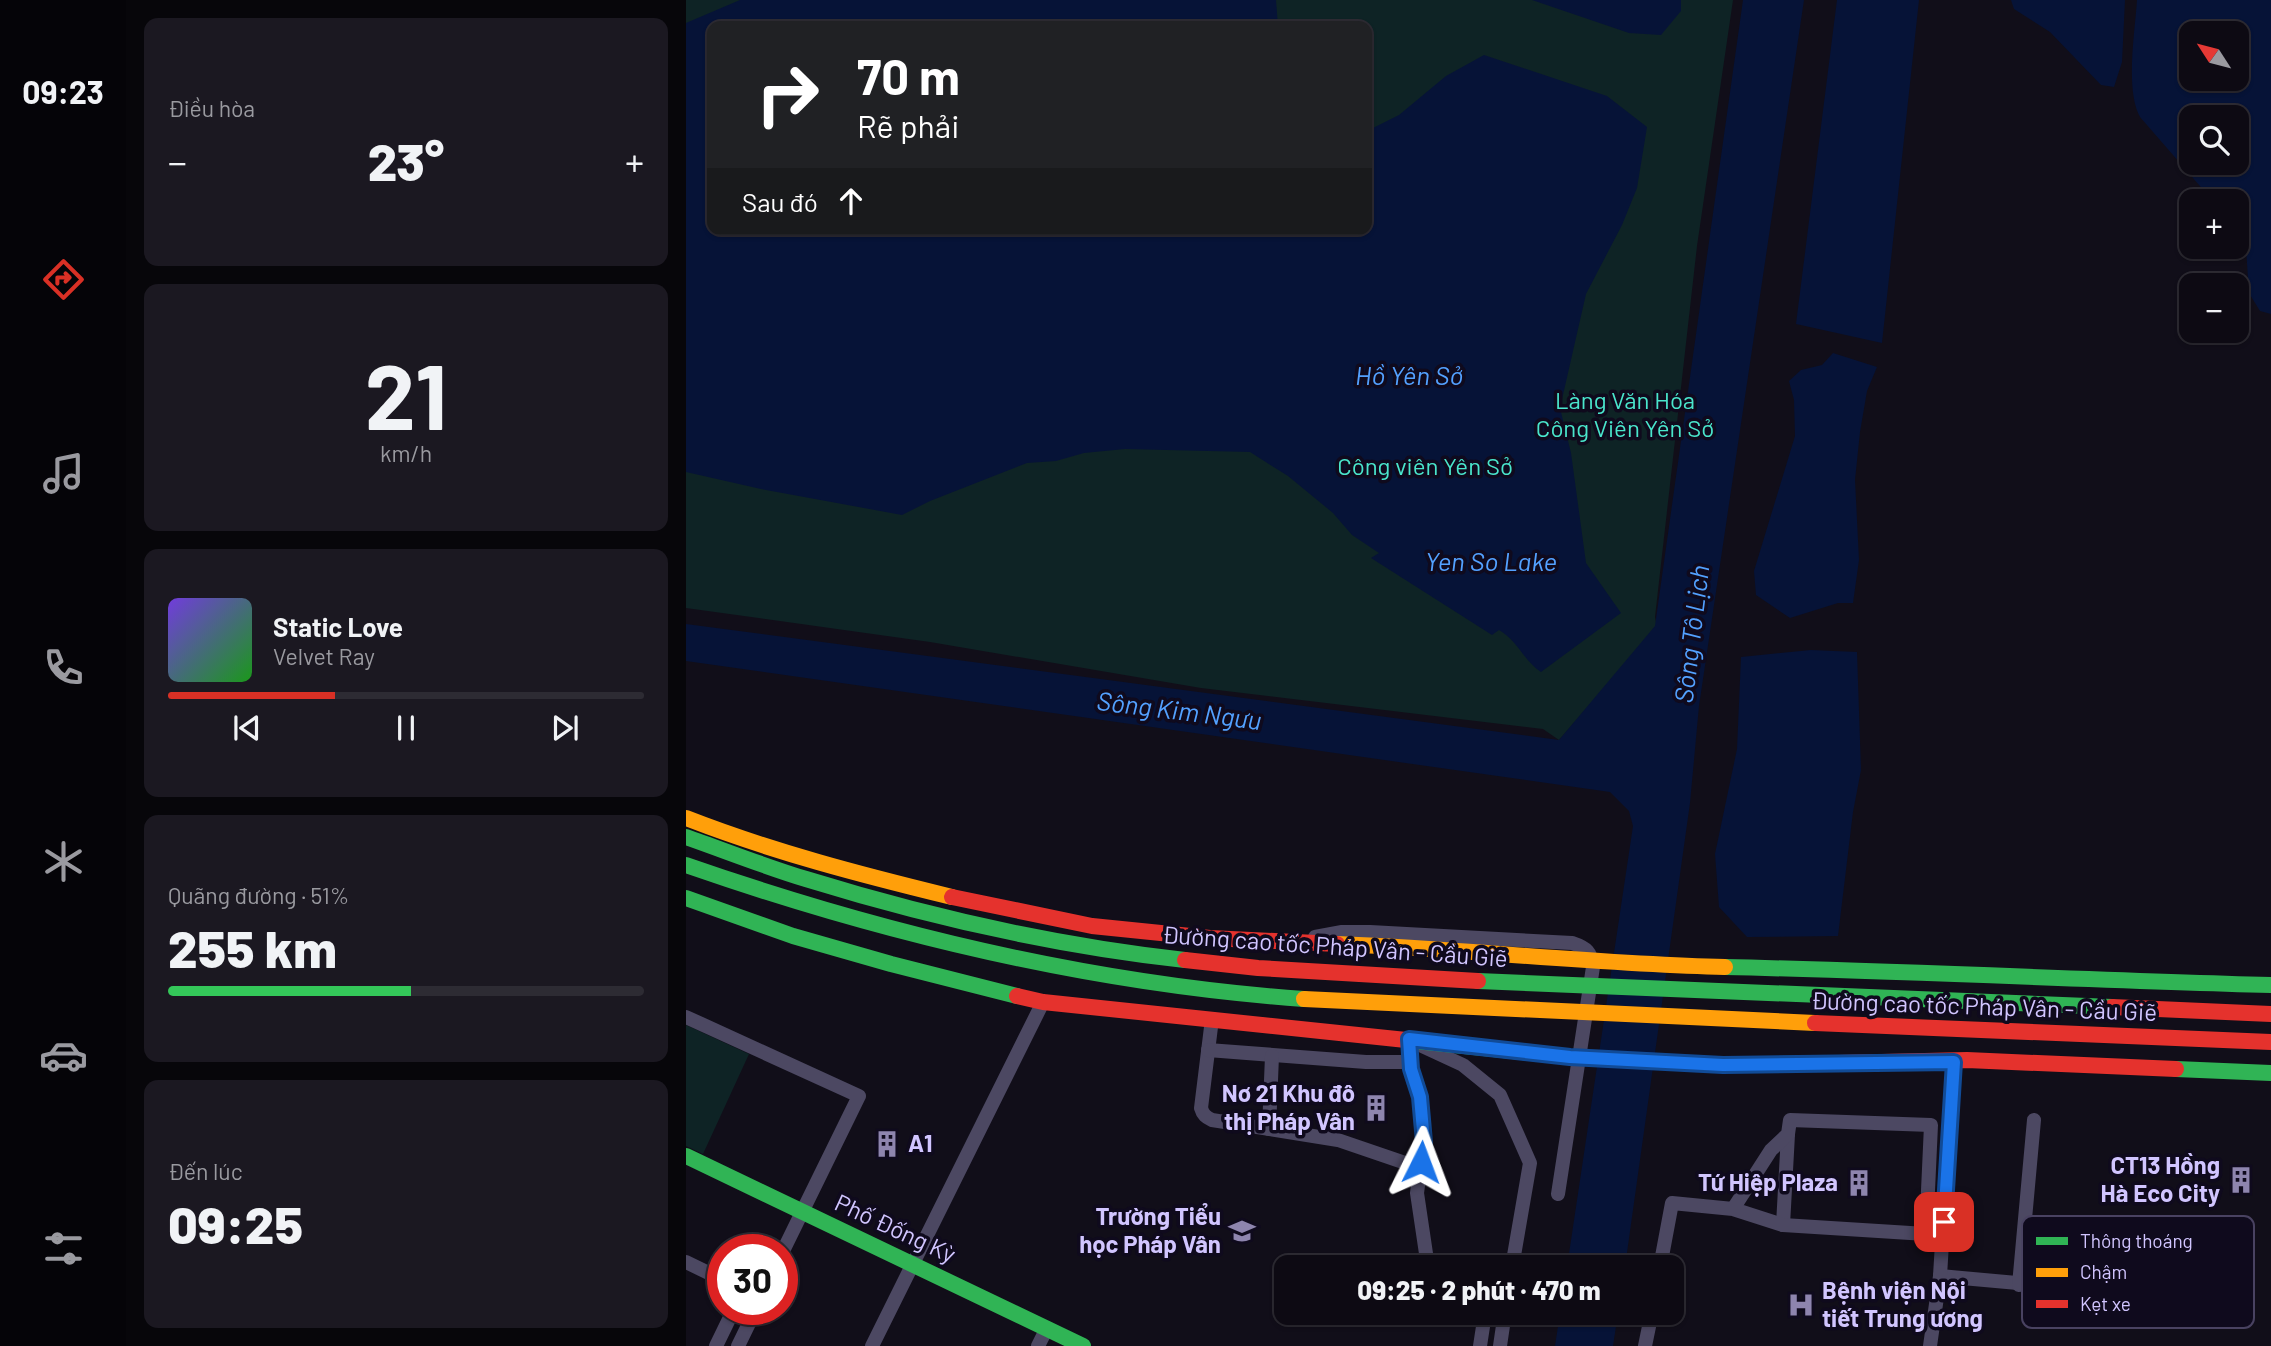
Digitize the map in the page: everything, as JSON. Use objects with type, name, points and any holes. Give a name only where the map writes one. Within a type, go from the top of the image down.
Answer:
[{"type":"main road","points":[[686,818],[799,858],[1001,909],[1105,928],[1210,938],[1439,948],[1586,961],[2271,985]]},
{"type":"main road","name":"Đường cao tốc Pháp Vân - Cầu Giẽ","points":[[686,837],[805,879],[904,907],[993,928],[1137,954],[1258,968],[1577,985],[2271,1014]]},
{"type":"main road","name":"Đường cao tốc Pháp Vân - Cầu Giẽ","points":[[686,865],[867,925],[944,945],[1078,972],[1169,986],[1261,995],[1576,1013],[2271,1042]]},
{"type":"main road","points":[[686,898],[793,936],[1043,1002],[1570,1057],[1723,1065],[1994,1061],[2271,1073]]},
{"type":"main road","name":"Phố Đống Kỳ","points":[[686,1156],[1083,1346]]},
{"type":"street","points":[[1304,941],[1342,932],[1370,932],[1572,943],[1584,947],[1591,954],[1593,967],[1558,1194]]},
{"type":"street","points":[[872,1346],[1043,1002]]},
{"type":"street","points":[[686,1017],[859,1096],[792,1234]]},
{"type":"street","points":[[1212,1020],[1200,1108],[1203,1114],[1212,1120],[1338,1140],[1420,1168]]},
{"type":"street","points":[[1426,1255],[1417,1193],[1424,1142],[1422,1108],[1410,1062],[1409,1039],[1463,1065],[1500,1096],[1530,1163],[1515,1255]]},
{"type":"street","points":[[1208,1050],[1366,1062],[1410,1062]]},
{"type":"street","points":[[1269,1129],[1272,1056]]},
{"type":"street","points":[[1930,1346],[1940,1276],[1954,1062]]},
{"type":"street","points":[[1662,1255],[1672,1203],[1733,1209],[1783,1225],[1926,1234],[1931,1125],[1790,1120],[1783,1225]]},
{"type":"street","points":[[2025,1216],[2034,1120]]},
{"type":"street","points":[[1733,1209],[1771,1150],[1788,1134]]},
{"type":"street","points":[[2019,1285],[2022,1252]]},
{"type":"street","points":[[686,1262],[707,1272]]},
{"type":"street","points":[[1940,1276],[2022,1285]]},
{"type":"street","points":[[716,1346],[726,1325]]},
{"type":"street","points":[[738,1346],[748,1325]]},
{"type":"street","points":[[1480,1346],[1483,1325]]},
{"type":"street","points":[[1500,1346],[1503,1325]]},
{"type":"street","points":[[1645,1346],[1649,1325]]},
{"type":"street","points":[[1038,1346],[1047,1328]]},
{"type":"green space","name":"Công viên Yên Sở","points":[[686,0],[1733,0],[1697,246],[1655,617],[1657,627],[1559,740],[1543,729],[1201,688],[930,642],[686,608]]},
{"type":"green space","points":[[686,1025],[749,1054],[703,1154],[686,1146]]},
{"type":"water","name":"Hồ Yên Sở","points":[[740,0],[1276,0],[1278,21],[707,21],[707,235],[1372,235],[1372,128],[1399,115],[1446,76],[1484,55],[1607,96],[1647,127],[1637,188],[1622,225],[1586,294],[1560,408],[1571,453],[1586,563],[1621,613],[1541,672],[1505,634],[1499,630],[1492,635],[1371,558],[1379,553],[1352,535],[1333,513],[1288,476],[1250,452],[1125,449],[1084,453],[1056,461],[1027,463],[930,501],[902,515],[686,472],[686,23]]},
{"type":"water","points":[[1532,0],[1681,0],[1681,11],[1661,35],[1629,33]]},
{"type":"water","points":[[1743,0],[1804,0],[1699,706],[1690,803],[1627,1255],[1569,1255],[1633,826],[1629,811],[1610,792],[686,661],[686,624],[1559,740],[1655,626]]},
{"type":"water","points":[[1837,0],[1919,0],[1882,343],[1796,324]]},
{"type":"water","points":[[2011,0],[2125,0],[2122,62],[2114,87],[2101,85],[2050,32],[2014,9]]},
{"type":"water","points":[[2137,0],[2271,0],[2271,314],[2260,311],[2249,293],[2247,259],[2249,259],[2249,189],[2203,189],[2190,175],[2249,175],[2249,105],[2179,105],[2179,162],[2140,117],[2135,106],[2133,44]]},
{"type":"water","points":[[1833,353],[1877,367],[1867,391],[1855,480],[1859,560],[1853,603],[1838,603],[1790,618],[1756,595],[1754,571],[1795,436],[1794,400],[1789,381],[1801,370],[1822,365]]},
{"type":"water","points":[[1811,650],[1857,652],[1861,770],[1853,812],[1838,936],[1747,937],[1719,907],[1715,854],[1737,749],[1741,657]]},
{"type":"water","points":[[1558,1325],[1616,1325],[1613,1346],[1555,1346]]},
{"type":"traffic: fast","points":[[686,837],[806,879],[946,918],[1089,947],[1185,960]]},
{"type":"traffic: fast","points":[[686,865],[838,913],[991,953],[1146,982],[1304,999]]},
{"type":"traffic: fast","points":[[686,898],[793,936],[1017,996]]},
{"type":"traffic: fast","points":[[1725,967],[2271,985]]},
{"type":"traffic: fast","points":[[1478,981],[2112,1007]]},
{"type":"traffic: fast","points":[[1406,1040],[1570,1057],[1723,1065],[1839,1063]]},
{"type":"traffic: fast","points":[[2176,1069],[2271,1073]]},
{"type":"traffic: fast","points":[[686,1156],[1083,1346]]},
{"type":"traffic: slow","points":[[686,818],[818,862],[952,897]]},
{"type":"traffic: slow","points":[[1337,944],[1725,967]]},
{"type":"traffic: slow","points":[[1304,999],[1815,1023]]},
{"type":"traffic: jam","points":[[952,897],[1092,926],[1210,938],[1337,944]]},
{"type":"traffic: jam","points":[[1185,960],[1258,968],[1478,981]]},
{"type":"traffic: jam","points":[[1017,996],[1043,1002],[1406,1040]]},
{"type":"traffic: jam","points":[[2112,1007],[2271,1014]]},
{"type":"traffic: jam","points":[[1815,1023],[2271,1042]]},
{"type":"traffic: jam","points":[[1839,1063],[1967,1060],[2176,1069]]},
{"type":"place","name":"Nơ 21 Khu đô thị Pháp Vân","points":[[1376,1108]]},
{"type":"place","name":"A1","points":[[887,1144]]},
{"type":"place","name":"CT13 Hồng Hà Eco City","points":[[2241,1180]]},
{"type":"place","name":"Tứ Hiệp Plaza","points":[[1859,1183]]},
{"type":"place","name":"Trường Tiểu học Pháp Vân","points":[[1242,1231]]},
{"type":"place","name":"Bệnh viện Nội tiết Trung ương","points":[[1801,1305]]},
{"type":"route","points":[[1421,1162],[1424,1142],[1420,1097],[1411,1069],[1409,1039],[1570,1057],[1723,1065],[1954,1062],[1944,1222]]},
{"type":"park label","name":"Làng Văn Hóa Công Viên Yên Sở","points":[[1625,415]]},
{"type":"water label","name":"Yen So Lake","points":[[1491,562]]},
{"type":"water label","name":"Sông Tô Lịch","points":[[1692,634]]},
{"type":"water label","name":"Sông Kim Ngưu","points":[[1179,711]]}]
